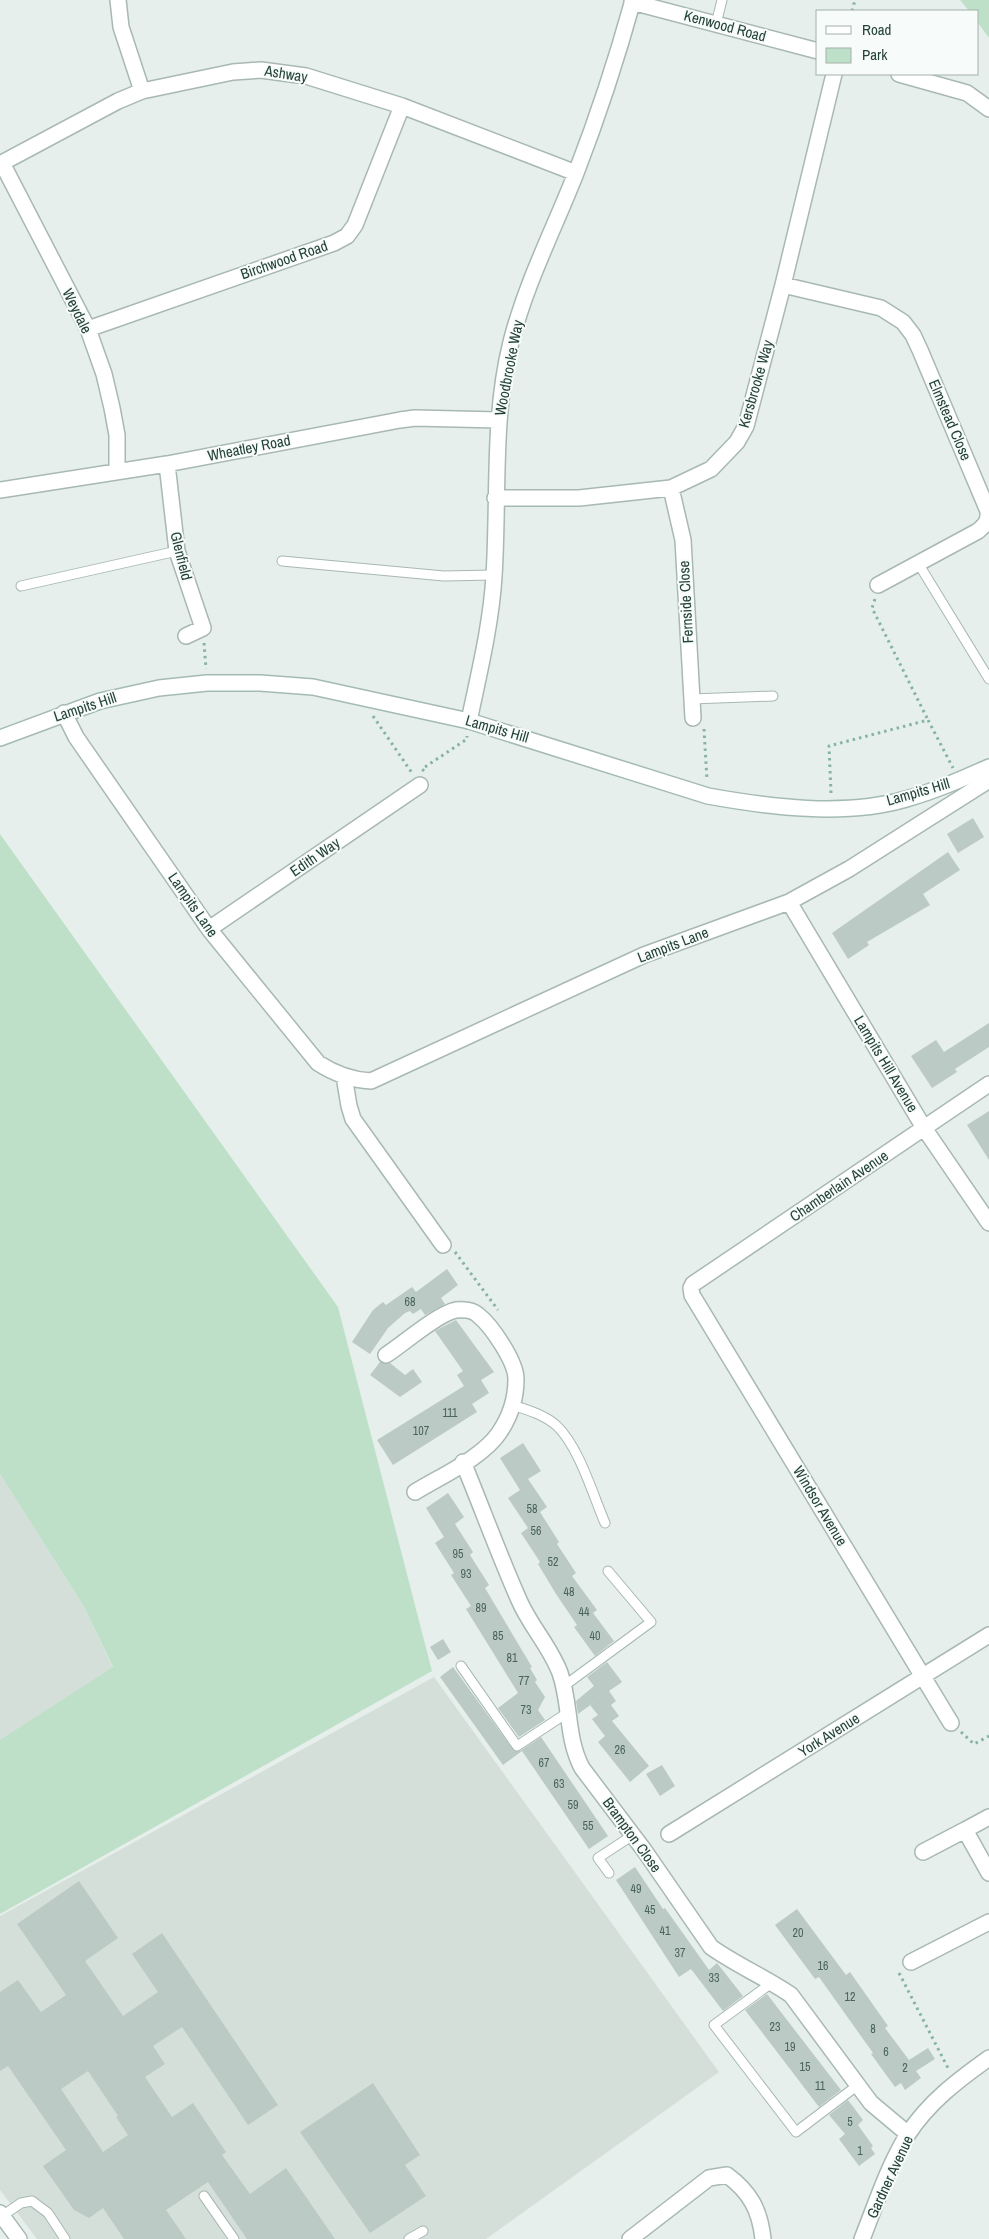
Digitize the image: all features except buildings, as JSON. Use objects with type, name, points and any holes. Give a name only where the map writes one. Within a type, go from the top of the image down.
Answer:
[{"type":"street","points":[[118,0],[121,27],[142,91]]},
{"type":"street","name":"Kenwood Road","points":[[632,1],[816,50]]},
{"type":"street","name":"Woodbrooke Way","points":[[469,721],[490,618],[494,575],[498,420],[511,343],[524,300],[603,100],[632,1]]},
{"type":"street","name":"Ashway","points":[[1,163],[118,101],[142,91],[233,72],[261,70],[306,76],[402,106],[576,172]]},
{"type":"street","name":"Kersbrooke Way","points":[[495,498],[579,498],[671,488],[711,469],[737,442],[746,426],[783,285],[834,75]]},
{"type":"street","points":[[904,75],[967,93],[989,108]]},
{"type":"street","name":"Birchwood Road","points":[[88,329],[334,243],[347,236],[355,225],[402,106]]},
{"type":"street","name":"Weydale","points":[[1,163],[88,329],[104,374],[112,408],[117,435],[117,470]]},
{"type":"street","name":"Elmstead Close","points":[[783,285],[881,308],[903,322],[916,342],[988,511],[985,525],[978,531],[878,585]]},
{"type":"street","name":"Wheatley Road","points":[[0,490],[117,470],[168,464],[400,420],[415,418],[498,420]]},
{"type":"street","name":"Glenfield","points":[[168,464],[177,552],[203,628]]},
{"type":"street","name":"Fernside Close","points":[[671,488],[683,540],[693,718]]},
{"type":"street","points":[[186,636],[203,628]]},
{"type":"street","name":"Lampits Hill","points":[[0,738],[64,713],[159,688],[207,682],[260,683],[313,687],[469,721],[708,796],[781,807],[831,809],[905,799],[989,768]]},
{"type":"street","name":"Lampits Lane","points":[[64,713],[76,737],[210,929],[318,1063],[332,1072],[357,1080],[371,1081],[644,955],[788,902],[849,869],[989,780]]},
{"type":"street","name":"Edith Way","points":[[210,929],[420,785]]},
{"type":"street","name":"Lampits Hill Avenue","points":[[788,902],[924,1128],[989,1223]]},
{"type":"street","points":[[344,1076],[353,1119],[444,1245]]},
{"type":"street","name":"Chamberlain Avenue","points":[[691,1288],[693,1284],[989,1084]]},
{"type":"street","name":"Windsor Avenue","points":[[691,1288],[692,1295],[951,1723]]},
{"type":"street","points":[[386,1355],[443,1316],[456,1310],[467,1310],[478,1314],[513,1362],[516,1378],[512,1406],[498,1434],[478,1453],[415,1492]]},
{"type":"street","name":"Brampton Close","points":[[463,1462],[519,1602],[552,1655],[564,1686],[575,1754],[582,1768],[633,1835],[711,1947],[725,1957],[773,1982],[791,1995],[871,2104],[908,2134]]},
{"type":"street","name":"York Avenue","points":[[669,1834],[989,1635]]},
{"type":"street","points":[[923,1852],[989,1817]]},
{"type":"street","points":[[966,1830],[989,1873]]},
{"type":"street","points":[[912,1962],[989,1922]]},
{"type":"street","name":"Gardner Avenue","points":[[862,2239],[886,2176],[908,2134],[928,2108],[956,2082],[989,2058]]},
{"type":"street","points":[[630,2239],[709,2178],[727,2175],[742,2186],[758,2212],[763,2239]]},
{"type":"street","points":[[1,2214],[19,2239]]},
{"type":"lane","points":[[716,24],[722,0]]},
{"type":"lane","points":[[21,586],[177,552]]},
{"type":"lane","points":[[282,561],[444,576],[494,575]]},
{"type":"lane","points":[[918,563],[989,679]]},
{"type":"lane","points":[[692,699],[773,696]]},
{"type":"lane","points":[[512,1406],[538,1414],[557,1426],[571,1444],[605,1523]]},
{"type":"lane","points":[[564,1686],[651,1622],[608,1571]]},
{"type":"lane","points":[[461,1666],[517,1746],[567,1713]]},
{"type":"lane","points":[[609,1873],[598,1858],[633,1835]]},
{"type":"lane","points":[[773,1982],[714,2025],[796,2132],[858,2085]]},
{"type":"lane","points":[[204,2196],[234,2239]]},
{"type":"lane","points":[[1,2214],[21,2203],[32,2201],[48,2213],[65,2239]]},
{"type":"lane","points":[[409,2239],[422,2231]]},
{"type":"path","points":[[878,585],[872,608],[959,780]]},
{"type":"path","points":[[203,628],[207,682]]},
{"type":"path","points":[[360,697],[420,785],[429,780],[422,769],[467,738],[469,721]]},
{"type":"path","points":[[693,718],[704,723],[708,796]]},
{"type":"path","points":[[831,809],[829,746],[928,720]]},
{"type":"path","points":[[444,1245],[452,1247],[502,1316]]},
{"type":"path","points":[[951,1723],[974,1744],[989,1736]]},
{"type":"path","points":[[912,1962],[898,1970],[956,2082]]},
{"type":"shaded area","points":[[0,1474],[83,1605],[113,1668],[0,1743]]},
{"type":"shaded area","points":[[434,1677],[719,2072],[486,2239],[37,2239],[0,2190],[0,1916]]},
{"type":"green space","points":[[960,0],[989,0],[989,38],[979,24],[979,10],[968,10]]},
{"type":"green space","points":[[0,834],[338,1307],[432,1671],[0,1914],[0,1740],[113,1667],[83,1605],[0,1474]]}]
